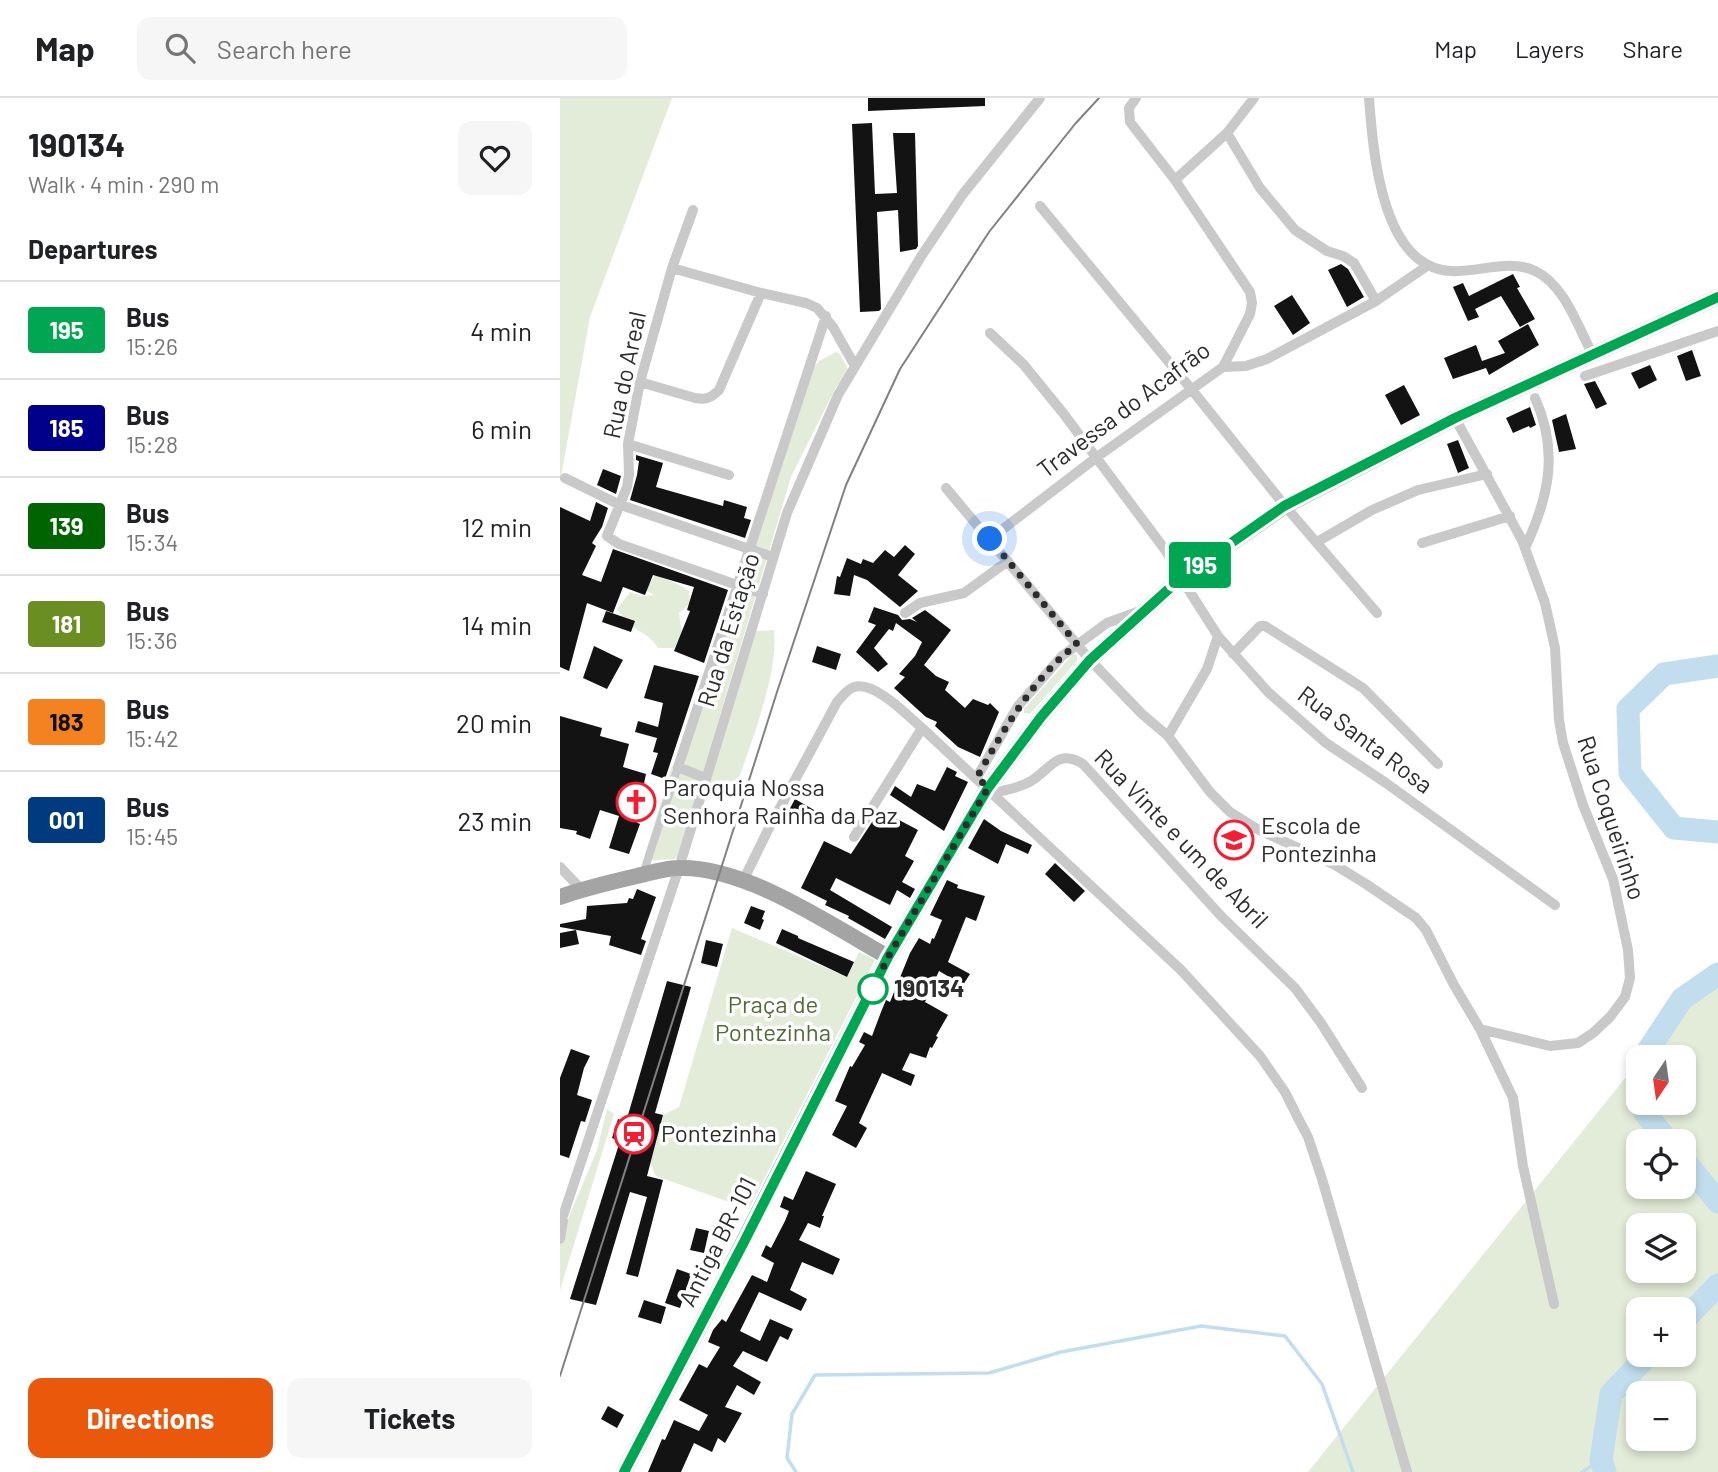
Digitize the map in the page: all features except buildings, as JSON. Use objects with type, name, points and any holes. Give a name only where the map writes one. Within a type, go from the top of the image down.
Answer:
[{"type":"main road","name":"Antiga BR-101","points":[[624,1472],[888,957],[986,786],[1090,660],[1181,578],[1284,506],[1455,418],[1718,297]]},
{"type":"main road","points":[[560,897],[581,889],[679,868],[715,871],[761,888],[888,957]]},
{"type":"street","name":"Rua da Estação","points":[[560,1239],[561,1223],[679,868],[773,557],[802,475],[838,395],[922,255],[962,194],[1040,98]]},
{"type":"street","name":"Travessa do Acafrão","points":[[990,539],[1097,457],[1223,367],[1250,314],[1250,292],[1175,180],[1130,122],[1129,108],[1136,98]]},
{"type":"street","points":[[1175,180],[1227,133],[1254,98]]},
{"type":"street","points":[[1369,98],[1376,160],[1392,225],[1409,250],[1427,266],[1449,271],[1472,271],[1504,265],[1536,271],[1548,279],[1563,299],[1592,353]]},
{"type":"street","points":[[1227,133],[1260,188],[1295,230],[1327,251],[1354,263],[1376,301]]},
{"type":"street","points":[[1040,206],[1284,506],[1377,614]]},
{"type":"street","name":"Rua do Areal","points":[[693,210],[672,268],[640,382],[628,444],[627,487],[607,536],[619,544],[736,585]]},
{"type":"street","points":[[1223,367],[1246,366],[1267,359],[1376,301],[1427,266]]},
{"type":"street","points":[[672,268],[817,308],[826,316],[855,366]]},
{"type":"street","points":[[640,382],[703,400],[713,396],[719,390],[761,293]]},
{"type":"street","points":[[642,875],[826,316]]},
{"type":"street","points":[[1585,376],[1718,331]]},
{"type":"street","name":"Rua Santa Rosa","points":[[990,333],[1044,389],[1097,457],[1166,551],[1218,636],[1268,692],[1326,743],[1555,905]]},
{"type":"street","points":[[1525,548],[1538,522],[1549,474],[1550,445],[1544,418],[1535,398]]},
{"type":"street","name":"Rua Coqueirinho","points":[[1455,418],[1525,548],[1551,624],[1563,743],[1583,805],[1613,879],[1628,950],[1630,978],[1625,997],[1610,1017],[1578,1043],[1550,1046],[1480,1028]]},
{"type":"street","points":[[628,444],[729,475]]},
{"type":"street","points":[[1317,542],[1373,510],[1418,490],[1487,474]]},
{"type":"street","points":[[565,478],[618,504],[773,557]]},
{"type":"street","points":[[946,488],[1090,660],[1142,714],[1168,736],[1210,792],[1243,821],[1335,865],[1416,918],[1426,930],[1480,1028],[1513,1098],[1523,1166],[1554,1304]]},
{"type":"street","points":[[1422,543],[1510,516]]},
{"type":"street","points":[[905,613],[920,603],[964,593],[1009,561]]},
{"type":"street","points":[[736,585],[763,594]]},
{"type":"street","points":[[986,786],[1013,714],[1062,656],[1107,623],[1149,607]]},
{"type":"street","points":[[1233,654],[1260,626],[1265,626],[1363,688],[1438,764]]},
{"type":"street","points":[[1168,736],[1208,669],[1218,636]]},
{"type":"street","points":[[743,881],[837,702],[848,691],[855,686],[879,692],[922,728],[1181,970],[1260,1056],[1285,1092],[1308,1138],[1322,1179],[1407,1472]]},
{"type":"street","points":[[1013,714],[1032,729]]},
{"type":"street","points":[[854,837],[922,728]]},
{"type":"street","name":"Rua Vinte e um de Abril","points":[[986,786],[1030,781],[1053,762],[1064,757],[1074,758],[1083,764],[1222,916],[1295,988],[1321,1023],[1362,1088]]},
{"type":"street","points":[[678,767],[705,778]]},
{"type":"street","points":[[560,866],[581,889]]},
{"type":"green space","points":[[560,98],[672,98],[590,317],[560,482]]},
{"type":"green space","points":[[836,352],[840,354],[848,369],[846,377],[836,387],[791,477],[678,856],[675,859],[643,861],[672,766],[679,768],[813,368],[819,361]]},
{"type":"green space","points":[[656,574],[689,591],[690,604],[679,613],[682,634],[674,648],[658,648],[622,617],[617,609],[630,592],[642,596],[654,595],[645,590]]},
{"type":"green space","points":[[774,630],[772,668],[767,689],[734,792],[710,784],[716,754],[755,631]]},
{"type":"green space","points":[[1073,654],[1077,655],[1077,661],[1030,714],[1024,713],[1024,709]]},
{"type":"green space","name":"Praça de Pontezinha","points":[[732,928],[847,977],[859,952],[875,960],[749,1209],[656,1176],[650,1162],[663,1115],[679,1107]]},
{"type":"green space","points":[[1718,962],[1718,1472],[1308,1472],[1626,1077],[1626,1115],[1696,1115],[1696,1045],[1652,1045]]},
{"type":"green space","points":[[607,1109],[614,1114],[560,1290],[560,1238],[597,1150]]},
{"type":"waterway","points":[[1718,666],[1664,674],[1628,709],[1630,773],[1674,828],[1718,832]]},
{"type":"waterway","points":[[1652,1045],[1682,999],[1718,974]]},
{"type":"waterway","points":[[1647,1115],[1658,1129]]},
{"type":"waterway","points":[[1696,1175],[1718,1202]]},
{"type":"waterway","points":[[1696,1308],[1718,1285]]},
{"type":"waterway","points":[[796,1472],[787,1458],[792,1414],[815,1375],[989,1373],[1061,1352],[1201,1326],[1285,1336],[1322,1384],[1353,1472]]},
{"type":"waterway","points":[[1605,1472],[1601,1460],[1611,1394],[1637,1367]]},
{"type":"waterway","points":[[1582,1472],[1601,1460]]},
{"type":"tram line","points":[[560,1376],[777,692],[846,485],[900,369],[989,232],[1099,98]]},
{"type":"bus line","name":"195","points":[[624,1472],[832,1071],[888,957],[988,788],[1041,717],[1090,660],[1181,578],[1284,506],[1455,418],[1718,297]]},
{"type":"place","name":"Paroquia Nossa Senhora Rainha da Paz","points":[[636,802]]},
{"type":"place","name":"Escola de Pontezinha","points":[[1234,840]]},
{"type":"place","name":"190134","points":[[873,989]]},
{"type":"place","name":"Pontezinha","points":[[634,1134]]},
{"type":"route","points":[[873,989],[888,957],[988,788],[977,777],[1013,714],[1062,656],[1077,644],[990,539]]}]
